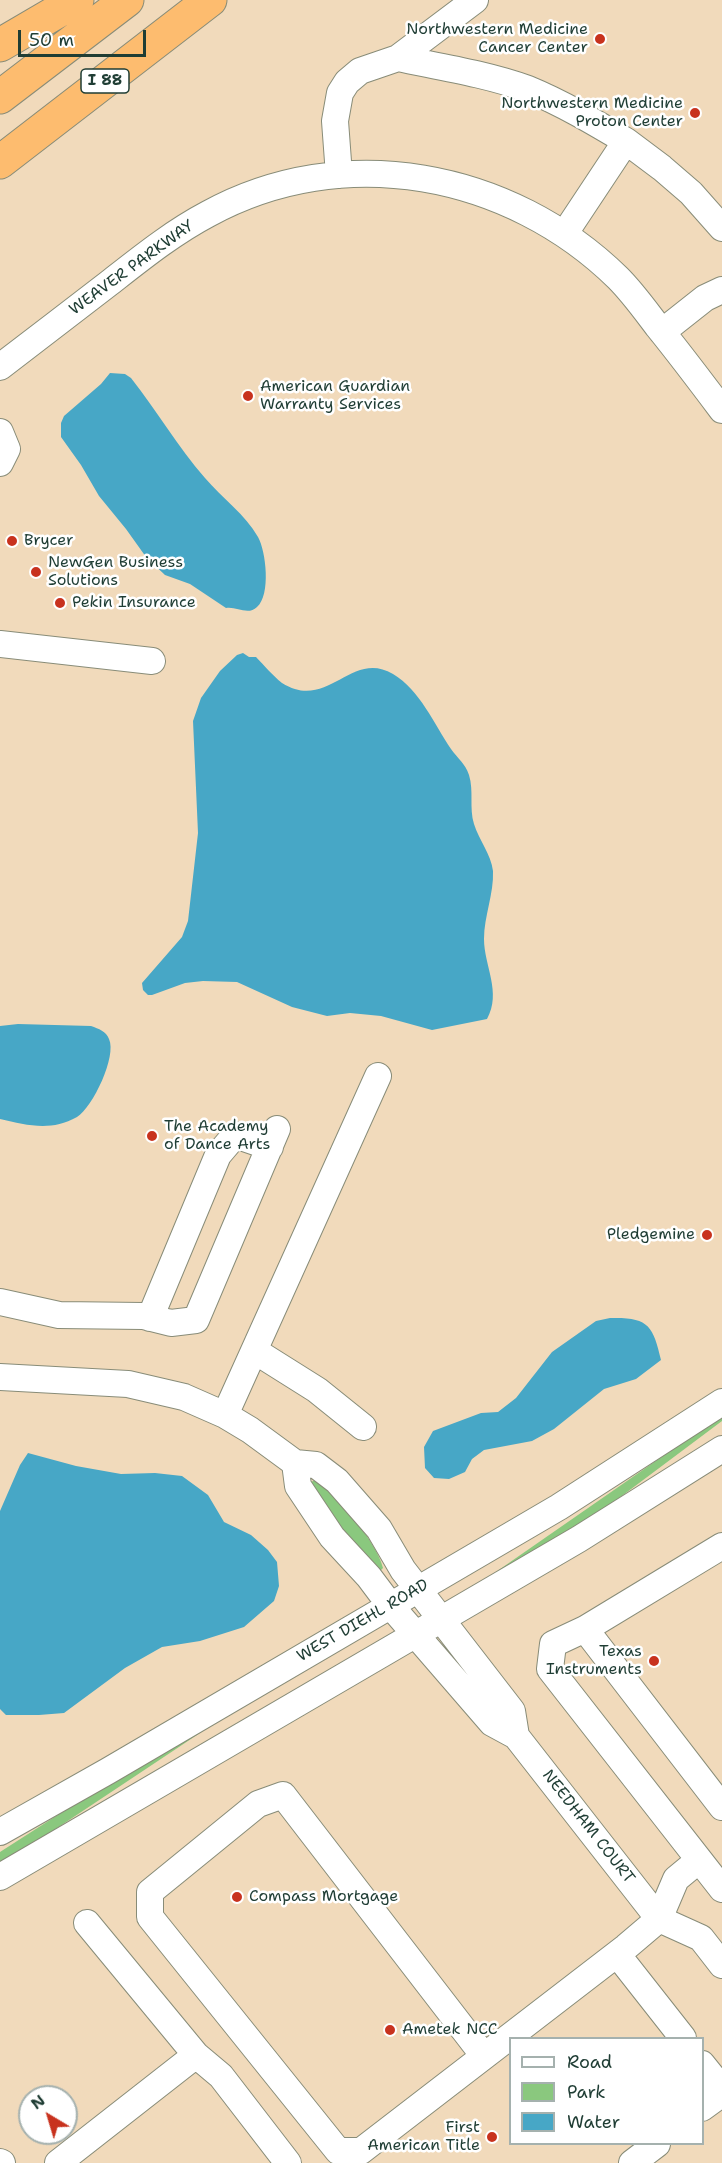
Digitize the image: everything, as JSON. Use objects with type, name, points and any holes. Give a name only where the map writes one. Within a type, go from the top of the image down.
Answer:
[{"type":"highway","points":[[0,45],[77,0]]},
{"type":"highway","points":[[0,97],[126,0]]},
{"type":"highway","name":"I 88","points":[[6,159],[210,0]]},
{"type":"street","points":[[339,175],[335,121],[340,93],[347,82],[360,71],[398,58],[475,0]]},
{"type":"street","points":[[398,58],[492,78],[526,89],[575,112],[626,141],[662,168],[691,193],[722,228]]},
{"type":"street","points":[[565,233],[626,141]]},
{"type":"street","name":"WEAVER PARKWAY","points":[[0,367],[178,231],[234,201],[267,188],[304,180],[339,175],[399,175],[460,185],[495,197],[536,216],[565,233],[619,279],[722,410]]},
{"type":"street","points":[[662,332],[705,298],[722,290]]},
{"type":"street","points":[[0,432],[7,449],[0,464]]},
{"type":"street","points":[[0,644],[153,661]]},
{"type":"street","points":[[225,1415],[378,1076]]},
{"type":"street","points":[[0,1302],[59,1315],[143,1316],[150,1318],[171,1323],[196,1320],[274,1138],[235,1135],[218,1155],[150,1318]]},
{"type":"street","points":[[255,1351],[316,1390],[363,1427]]},
{"type":"street","points":[[0,1377],[128,1384],[184,1397],[225,1415],[296,1463],[316,1465],[337,1480],[379,1529],[417,1589]]},
{"type":"street","name":"WEST DIEHL ROAD","points":[[0,1832],[559,1507],[722,1402]]},
{"type":"street","points":[[0,1876],[579,1539],[722,1449]]},
{"type":"street","points":[[296,1463],[298,1486],[332,1537],[369,1577],[390,1605]]},
{"type":"street","points":[[722,1546],[585,1629],[554,1644],[550,1669],[722,1889]]},
{"type":"street","name":"NEEDHAM COURT","points":[[417,1589],[512,1711],[516,1736]]},
{"type":"street","name":"NEEDHAM COURT","points":[[390,1605],[492,1723],[516,1736],[659,1919]]},
{"type":"street","points":[[585,1629],[722,1807]]},
{"type":"street","points":[[484,2056],[283,1795],[258,1804],[150,1892],[150,1917],[338,2151],[363,2157],[484,2056],[659,1919],[676,1879],[699,1860]]},
{"type":"street","points":[[659,1919],[701,1938],[722,1965]]},
{"type":"street","points":[[87,1923],[196,2055],[221,2076],[288,2163]]},
{"type":"street","points":[[617,1954],[682,2037]]},
{"type":"street","points":[[58,2163],[196,2055]]},
{"type":"street","points":[[704,2066],[714,2079],[713,2100],[704,2107]]},
{"type":"street","points":[[633,2163],[656,2145]]},
{"type":"green space","points":[[722,1415],[722,1421],[575,1531],[480,1583]]},
{"type":"green space","points":[[315,1480],[334,1495],[365,1533],[380,1558],[383,1568],[380,1571],[346,1541],[309,1483]]},
{"type":"green space","points":[[207,1722],[209,1727],[0,1866],[0,1852]]},
{"type":"water","points":[[110,373],[125,374],[131,378],[195,466],[247,521],[258,537],[265,562],[266,583],[261,601],[253,610],[226,608],[190,584],[165,575],[146,557],[99,496],[61,437],[61,423],[64,416],[101,384]]},
{"type":"water","points":[[243,653],[249,657],[256,657],[282,683],[298,690],[313,690],[364,669],[378,668],[403,681],[426,708],[467,771],[474,824],[493,871],[484,939],[493,989],[491,1009],[487,1019],[432,1030],[381,1016],[350,1013],[327,1016],[292,1007],[237,982],[185,983],[152,995],[148,995],[143,990],[142,983],[182,937],[188,921],[198,833],[193,721],[201,698],[220,671],[237,655]]},
{"type":"water","points":[[18,1024],[91,1026],[108,1036],[111,1047],[107,1069],[90,1103],[77,1117],[67,1122],[48,1126],[0,1119],[0,1026]]},
{"type":"water","points":[[610,1318],[633,1319],[647,1326],[655,1339],[661,1360],[636,1379],[604,1389],[554,1429],[532,1441],[484,1450],[472,1459],[465,1472],[449,1479],[434,1478],[425,1468],[424,1447],[433,1431],[481,1413],[498,1412],[516,1398],[552,1352],[596,1321]]},
{"type":"water","points":[[28,1453],[76,1466],[121,1474],[155,1473],[182,1476],[208,1495],[224,1522],[251,1535],[268,1550],[277,1562],[279,1586],[274,1601],[244,1627],[200,1641],[162,1647],[125,1668],[64,1713],[6,1715],[0,1709],[0,1511],[20,1465]]},
{"type":"place","name":"Northwestern Medicine Cancer Center","points":[[600,39]]},
{"type":"place","name":"Northwestern Medicine Proton Center","points":[[695,113]]},
{"type":"place","name":"American Guardian Warranty Services","points":[[248,396]]},
{"type":"place","name":"Brycer","points":[[12,541]]},
{"type":"place","name":"NewGen Business Solutions","points":[[36,572]]},
{"type":"place","name":"Pekin Insurance","points":[[60,603]]},
{"type":"place","name":"The Academy of Dance Arts","points":[[152,1136]]},
{"type":"place","name":"Pledgemine","points":[[707,1235]]},
{"type":"place","name":"Texas Instruments","points":[[654,1661]]},
{"type":"place","name":"Compass Mortgage","points":[[237,1897]]},
{"type":"place","name":"Ametek NCC","points":[[390,2030]]},
{"type":"place","name":"First American Title","points":[[492,2137]]}]
